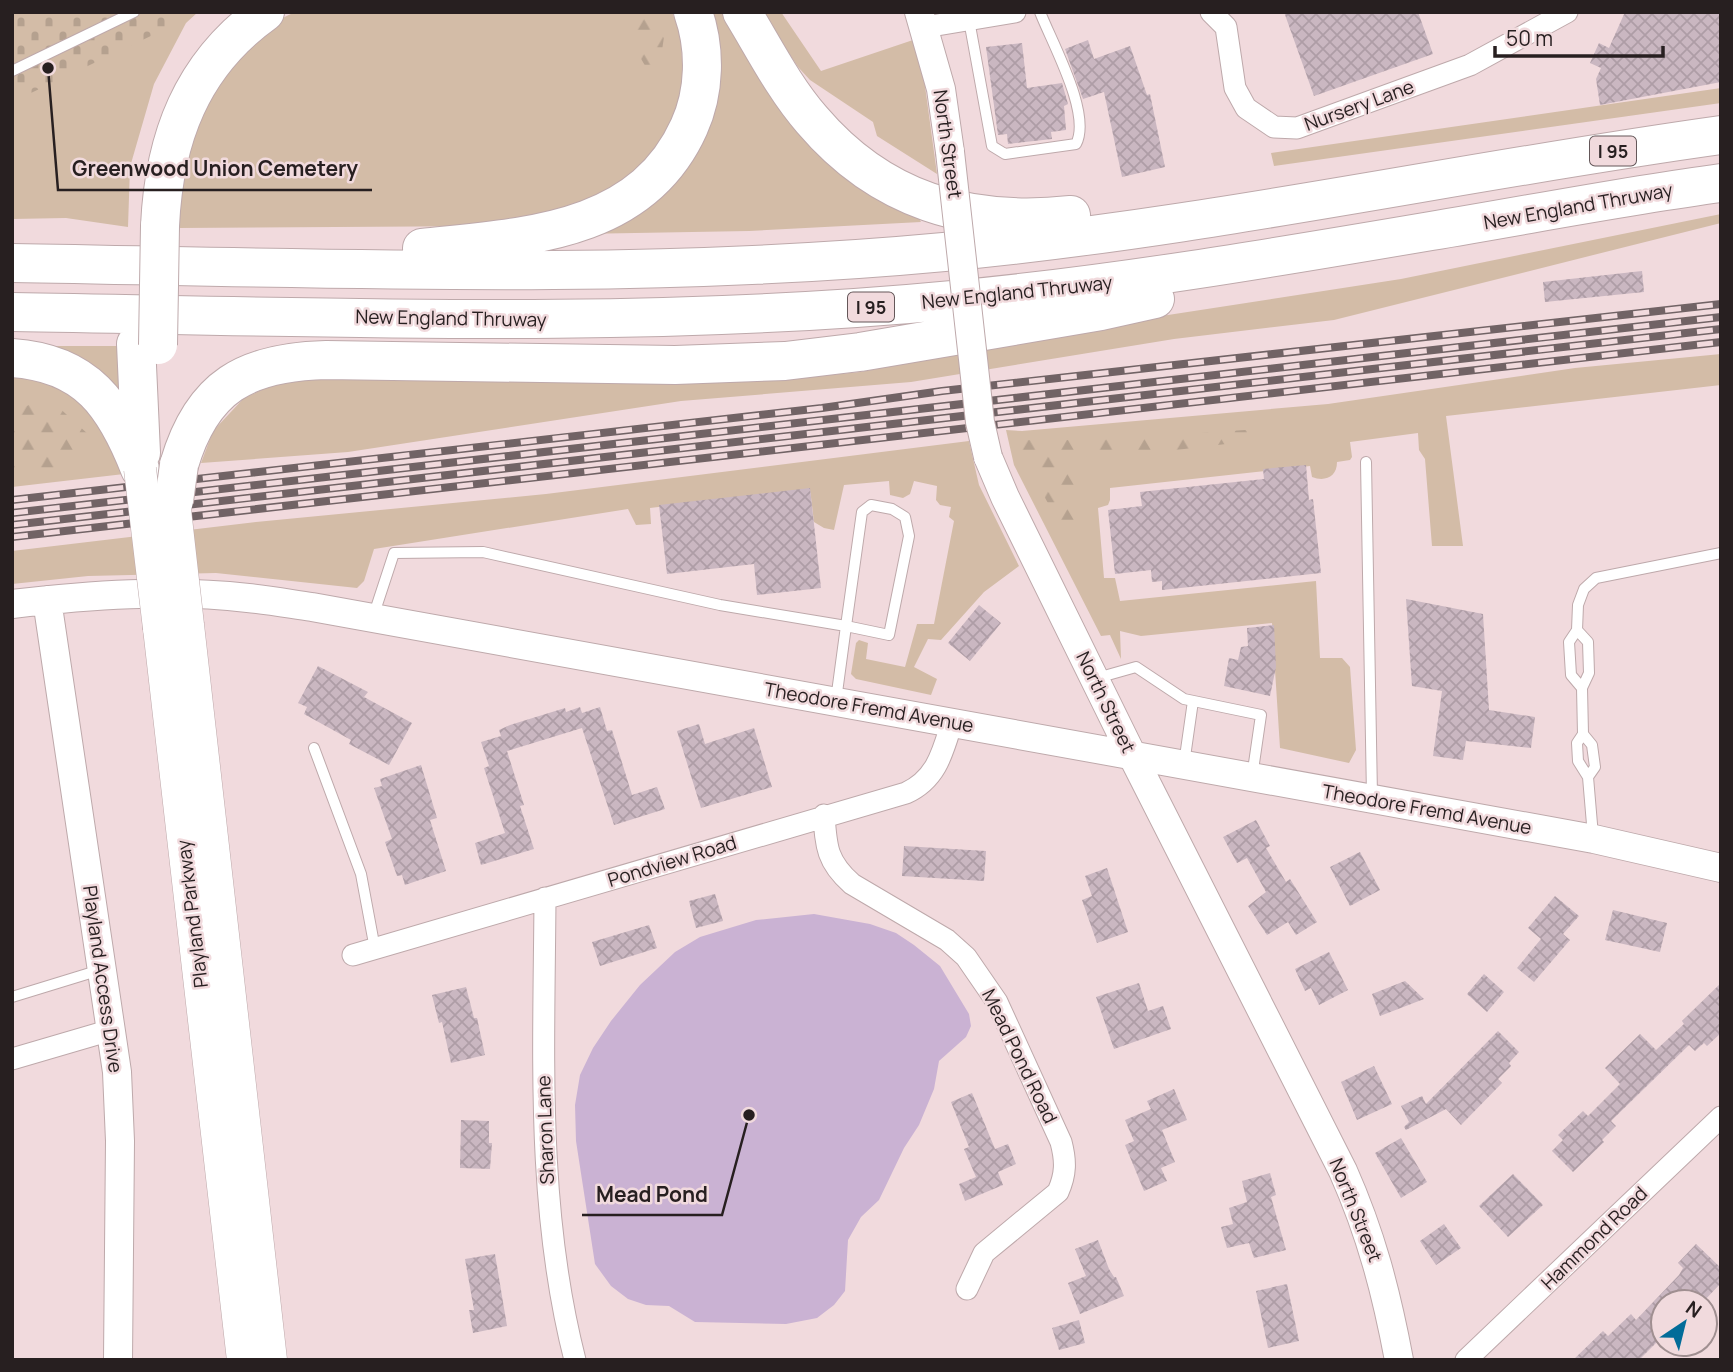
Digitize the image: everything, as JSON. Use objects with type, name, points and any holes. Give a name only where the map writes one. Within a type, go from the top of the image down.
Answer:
[{"type":"highway","points":[[165,475],[147,345],[149,226],[140,178],[145,151],[163,96],[195,46],[227,12]]},
{"type":"highway","points":[[149,226],[185,107],[212,62],[230,42],[265,12]]},
{"type":"highway","points":[[253,267],[522,237],[576,224],[624,204],[660,174],[674,156],[692,120],[701,78],[702,58],[693,12]]},
{"type":"highway","points":[[742,12],[810,118],[849,158],[870,173],[918,198],[974,215],[1005,218],[1061,216],[1505,169]]},
{"type":"highway","name":"I 95","points":[[12,263],[620,270],[902,256],[1025,244],[1159,226],[1721,135]]},
{"type":"highway","name":"New England Thruway","points":[[12,312],[532,319],[777,313],[885,306],[1046,290],[1194,270],[1721,183]]},
{"type":"highway","points":[[165,475],[207,405],[217,394],[253,371],[287,362],[326,360],[712,365],[785,361],[860,352],[1101,311],[1273,271],[1356,244]]},
{"type":"highway","points":[[12,358],[54,365],[82,379],[165,475]]},
{"type":"main road","name":"Playland Parkway","points":[[165,475],[174,626],[241,1360]]},
{"type":"main road","name":"Playland Parkway","points":[[165,475],[174,626],[256,1227],[271,1360]]},
{"type":"main road","points":[[256,1227],[289,1360]]},
{"type":"street","points":[[922,20],[969,20],[1015,12]]},
{"type":"street","name":"Nursery Lane","points":[[1210,12],[1226,27],[1235,88],[1246,108],[1274,127],[1297,128],[1470,65],[1567,12]]},
{"type":"street","name":"North Street","points":[[922,20],[941,89],[981,422],[988,457],[998,483],[1132,755],[1361,1212],[1375,1252],[1399,1360]]},
{"type":"street","name":"Theodore Fremd Avenue","points":[[12,604],[132,596],[248,597],[373,617],[1594,839],[1721,868]]},
{"type":"street","name":"Playland Access Drive","points":[[47,600],[117,1072],[120,1141],[118,1360]]},
{"type":"street","name":"Pondview Road","points":[[353,955],[906,793],[919,787],[932,774],[940,760],[952,722]]},
{"type":"street","name":"Mead Pond Road","points":[[824,815],[829,855],[838,872],[852,884],[947,940],[966,957],[981,976],[997,1002],[1061,1142],[1066,1161],[1064,1178],[1058,1192],[984,1253],[967,1289]]},
{"type":"street","name":"Sharon Lane","points":[[545,898],[543,1071],[546,1182],[558,1278],[575,1360]]},
{"type":"street","points":[[12,1059],[111,1030]]},
{"type":"street","name":"Hammond Road","points":[[1466,1360],[1721,1117]]},
{"type":"lane","points":[[12,71],[134,12]]},
{"type":"lane","points":[[969,20],[992,146],[1005,154],[1076,144],[1080,137],[1080,121],[1072,89],[1040,12]]},
{"type":"lane","points":[[1366,462],[1372,799]]},
{"type":"lane","points":[[373,617],[394,553],[483,552],[720,604],[846,626],[889,635],[909,537],[905,517],[892,509],[871,505],[862,512],[846,626],[836,701]]},
{"type":"lane","points":[[1582,688],[1572,675],[1569,642],[1577,630],[1578,605],[1584,589],[1595,578],[1721,553]]},
{"type":"lane","points":[[1577,630],[1588,642],[1589,673],[1582,688],[1583,734],[1592,745],[1595,767],[1588,777],[1594,839]]},
{"type":"lane","points":[[1095,679],[1136,667],[1184,699],[1261,715],[1252,777]]},
{"type":"lane","points":[[1184,765],[1194,701]]},
{"type":"lane","points":[[314,748],[361,874],[375,949]]},
{"type":"lane","points":[[12,997],[102,969]]},
{"type":"green space","points":[[12,12],[185,12],[155,34],[12,102]]},
{"type":"green space","points":[[174,12],[198,12],[186,23],[154,84],[130,167],[128,227],[66,218],[12,219],[12,88]]},
{"type":"green space","points":[[295,12],[672,12],[681,35],[683,86],[666,143],[636,178],[582,206],[498,226],[178,228],[184,148],[213,88],[266,26]]},
{"type":"green space","points":[[623,12],[655,12],[665,30],[659,71],[647,69]]},
{"type":"green space","points":[[709,12],[730,12],[914,210],[921,222],[749,231],[578,234],[689,151]]},
{"type":"green space","points":[[762,12],[781,12],[821,71],[913,40],[922,64],[937,174],[877,136],[873,122],[810,80],[798,67]]},
{"type":"green space","points":[[1721,88],[1721,103],[1274,166],[1271,153]]},
{"type":"green space","points":[[1721,214],[1721,223],[1334,320],[1174,339],[911,382],[681,401],[348,452],[201,463],[213,431],[244,398],[289,377],[765,381],[860,372],[1103,325],[1401,279]]},
{"type":"green space","points":[[40,346],[127,346],[130,409]]},
{"type":"green space","points":[[1721,354],[1721,385],[1446,416],[1463,546],[1432,546],[1425,459],[1419,450],[1418,433],[1350,442],[1350,460],[1337,462],[1333,475],[1326,478],[1312,477],[1310,466],[1110,488],[1108,505],[1098,508],[1104,578],[1115,578],[1120,601],[1316,581],[1320,658],[1342,658],[1350,667],[1356,750],[1349,763],[1280,748],[1272,623],[1141,636],[1120,631],[1121,659],[1110,635],[1101,636],[1014,465],[1006,430],[1022,431],[1328,404],[1575,368]]},
{"type":"green space","points":[[12,375],[68,388],[110,436],[124,474],[12,487]]},
{"type":"green space","points":[[34,402],[55,404],[89,435],[85,452],[67,468],[12,474],[12,414]]},
{"type":"green space","points":[[1245,430],[1261,436],[1251,441],[1109,458],[1081,456],[1075,475],[1081,520],[1066,536],[1032,474],[1020,460],[1020,447],[1025,440],[1097,440]]},
{"type":"green space","points":[[969,441],[979,485],[1019,566],[984,592],[941,640],[928,639],[914,667],[937,679],[931,695],[856,679],[851,674],[856,643],[859,640],[868,643],[866,659],[905,667],[917,624],[934,624],[954,521],[949,517],[951,507],[940,505],[936,500],[937,486],[914,481],[910,494],[903,498],[890,495],[889,481],[844,485],[834,530],[814,522],[810,489],[650,508],[651,524],[636,525],[628,509],[374,549],[364,581],[357,588],[216,573],[88,576],[12,584],[12,551],[256,522],[546,494]]},
{"type":"shaded area","points":[[814,914],[870,924],[896,933],[914,945],[940,966],[969,1014],[971,1026],[966,1037],[939,1061],[934,1089],[919,1125],[904,1148],[879,1200],[861,1217],[848,1240],[845,1291],[834,1305],[817,1318],[786,1324],[695,1322],[669,1306],[646,1305],[628,1299],[611,1286],[595,1264],[576,1141],[575,1105],[580,1075],[593,1048],[640,985],[675,952],[700,937],[756,920]]},
{"type":"building","points":[[1284,12],[1418,12],[1433,54],[1314,96]]},
{"type":"building","points":[[1625,12],[1721,12],[1721,82],[1600,105],[1596,79],[1601,68],[1590,63],[1599,43],[1609,48]]},
{"type":"building","points":[[1088,40],[1094,59],[1130,46],[1147,95],[1150,94],[1165,167],[1122,177],[1104,92],[1083,99],[1065,49]]},
{"type":"building","points":[[1022,43],[1027,88],[1062,83],[1068,104],[1064,106],[1066,130],[1051,132],[1052,139],[1008,144],[1007,134],[998,135],[986,47]]},
{"type":"building","points":[[1642,271],[1644,292],[1545,302],[1543,282]]},
{"type":"building","points":[[1306,465],[1309,500],[1313,499],[1321,573],[1162,590],[1162,581],[1152,582],[1151,570],[1115,574],[1108,510],[1142,506],[1140,492],[1264,479],[1263,469]]},
{"type":"building","points":[[810,488],[821,588],[757,595],[754,564],[667,574],[659,505]]},
{"type":"building","points":[[1406,599],[1483,614],[1489,710],[1535,717],[1531,748],[1466,741],[1463,760],[1433,756],[1442,691],[1412,686]]},
{"type":"building","points":[[979,605],[1001,623],[970,661],[948,643]]},
{"type":"building","points":[[1274,625],[1276,667],[1270,696],[1224,686],[1229,658],[1238,660],[1241,647],[1248,646],[1247,628]]},
{"type":"building","points":[[318,666],[368,692],[364,697],[412,723],[389,765],[349,744],[351,740],[304,714],[307,707],[298,703]]},
{"type":"building","points":[[580,707],[582,713],[600,707],[607,731],[612,730],[632,795],[657,787],[665,809],[614,825],[582,728],[507,751],[534,849],[481,865],[475,843],[505,833],[484,768],[489,766],[481,742],[501,736],[499,730],[510,725],[565,708],[566,712]]},
{"type":"building","points":[[699,724],[705,744],[754,728],[772,787],[701,808],[677,731]]},
{"type":"building","points":[[421,765],[437,818],[430,820],[446,871],[405,885],[402,875],[397,876],[385,842],[392,839],[374,788],[382,786],[380,779]]},
{"type":"building","points":[[1256,820],[1270,846],[1266,848],[1286,882],[1290,879],[1317,922],[1296,935],[1288,922],[1267,935],[1248,906],[1266,892],[1247,858],[1237,863],[1223,837]]},
{"type":"building","points":[[904,846],[986,851],[984,881],[902,876]]},
{"type":"building","points":[[1360,852],[1380,890],[1350,906],[1330,867]]},
{"type":"building","points":[[1107,868],[1128,932],[1097,943],[1082,900],[1092,896],[1085,876]]},
{"type":"building","points":[[715,894],[723,921],[696,928],[689,901]]},
{"type":"building","points":[[1555,896],[1579,916],[1563,934],[1570,940],[1534,982],[1517,968],[1541,939],[1528,928]]},
{"type":"building","points":[[1613,910],[1667,923],[1660,952],[1605,940]]},
{"type":"building","points":[[649,925],[657,948],[600,966],[592,942]]},
{"type":"building","points":[[1329,952],[1348,990],[1319,1005],[1311,988],[1305,991],[1295,969]]},
{"type":"building","points":[[1484,974],[1504,992],[1487,1012],[1467,994]]},
{"type":"building","points":[[1405,981],[1424,999],[1380,1016],[1372,994]]},
{"type":"building","points":[[1139,983],[1148,1011],[1163,1006],[1171,1029],[1114,1049],[1096,997]]},
{"type":"building","points":[[1721,983],[1721,1033],[1707,1046],[1704,1043],[1695,1051],[1689,1045],[1611,1121],[1616,1126],[1602,1140],[1604,1142],[1573,1172],[1552,1151],[1563,1140],[1558,1135],[1583,1111],[1588,1116],[1620,1084],[1605,1068],[1640,1034],[1656,1050]]},
{"type":"building","points":[[466,987],[474,1018],[477,1018],[485,1055],[451,1063],[442,1022],[439,1023],[432,995]]},
{"type":"building","points":[[1498,1031],[1519,1052],[1509,1063],[1511,1066],[1498,1079],[1502,1083],[1461,1125],[1446,1109],[1406,1130],[1404,1127],[1409,1122],[1401,1106],[1422,1096],[1426,1104]]},
{"type":"building","points":[[1374,1066],[1392,1104],[1357,1120],[1341,1082]]},
{"type":"building","points":[[1174,1089],[1187,1120],[1162,1130],[1175,1162],[1161,1168],[1167,1181],[1144,1191],[1125,1145],[1134,1141],[1125,1120],[1151,1109],[1147,1101]]},
{"type":"building","points":[[972,1093],[995,1149],[1008,1144],[1016,1164],[998,1172],[1003,1185],[965,1201],[959,1184],[976,1177],[964,1149],[969,1147],[951,1102]]},
{"type":"building","points":[[461,1120],[489,1121],[489,1143],[492,1143],[490,1169],[460,1168]]},
{"type":"building","points":[[1401,1138],[1427,1182],[1401,1198],[1375,1153]]},
{"type":"building","points":[[1270,1173],[1276,1195],[1271,1197],[1286,1250],[1254,1258],[1249,1243],[1227,1248],[1221,1227],[1233,1224],[1229,1208],[1247,1202],[1242,1181]]},
{"type":"building","points":[[1513,1174],[1543,1205],[1508,1237],[1479,1206]]},
{"type":"building","points":[[1444,1224],[1461,1248],[1436,1265],[1420,1241]]},
{"type":"building","points":[[1098,1240],[1109,1269],[1116,1277],[1124,1296],[1080,1314],[1068,1283],[1086,1276],[1075,1249]]},
{"type":"building","points":[[1696,1244],[1721,1268],[1721,1283],[1716,1288],[1667,1288],[1683,1268],[1678,1263]]},
{"type":"building","points":[[495,1254],[507,1326],[473,1333],[469,1310],[474,1310],[465,1259]]},
{"type":"building","points":[[1287,1284],[1299,1341],[1268,1348],[1256,1291]]},
{"type":"building","points":[[1649,1306],[1649,1350],[1639,1360],[1573,1360],[1603,1331],[1608,1336],[1631,1314],[1636,1320]]},
{"type":"building","points":[[1079,1320],[1085,1343],[1059,1350],[1052,1328]]},
{"type":"railway","points":[[12,500],[822,408],[942,391],[1721,304]]},
{"type":"railway","points":[[12,513],[1721,317]]},
{"type":"railway","points":[[12,525],[1721,329]]},
{"type":"railway","points":[[12,537],[1721,342]]},
{"type":"place","name":"Greenwood Union Cemetery","points":[[48,68]]},
{"type":"place","name":"Mead Pond","points":[[749,1115]]}]
